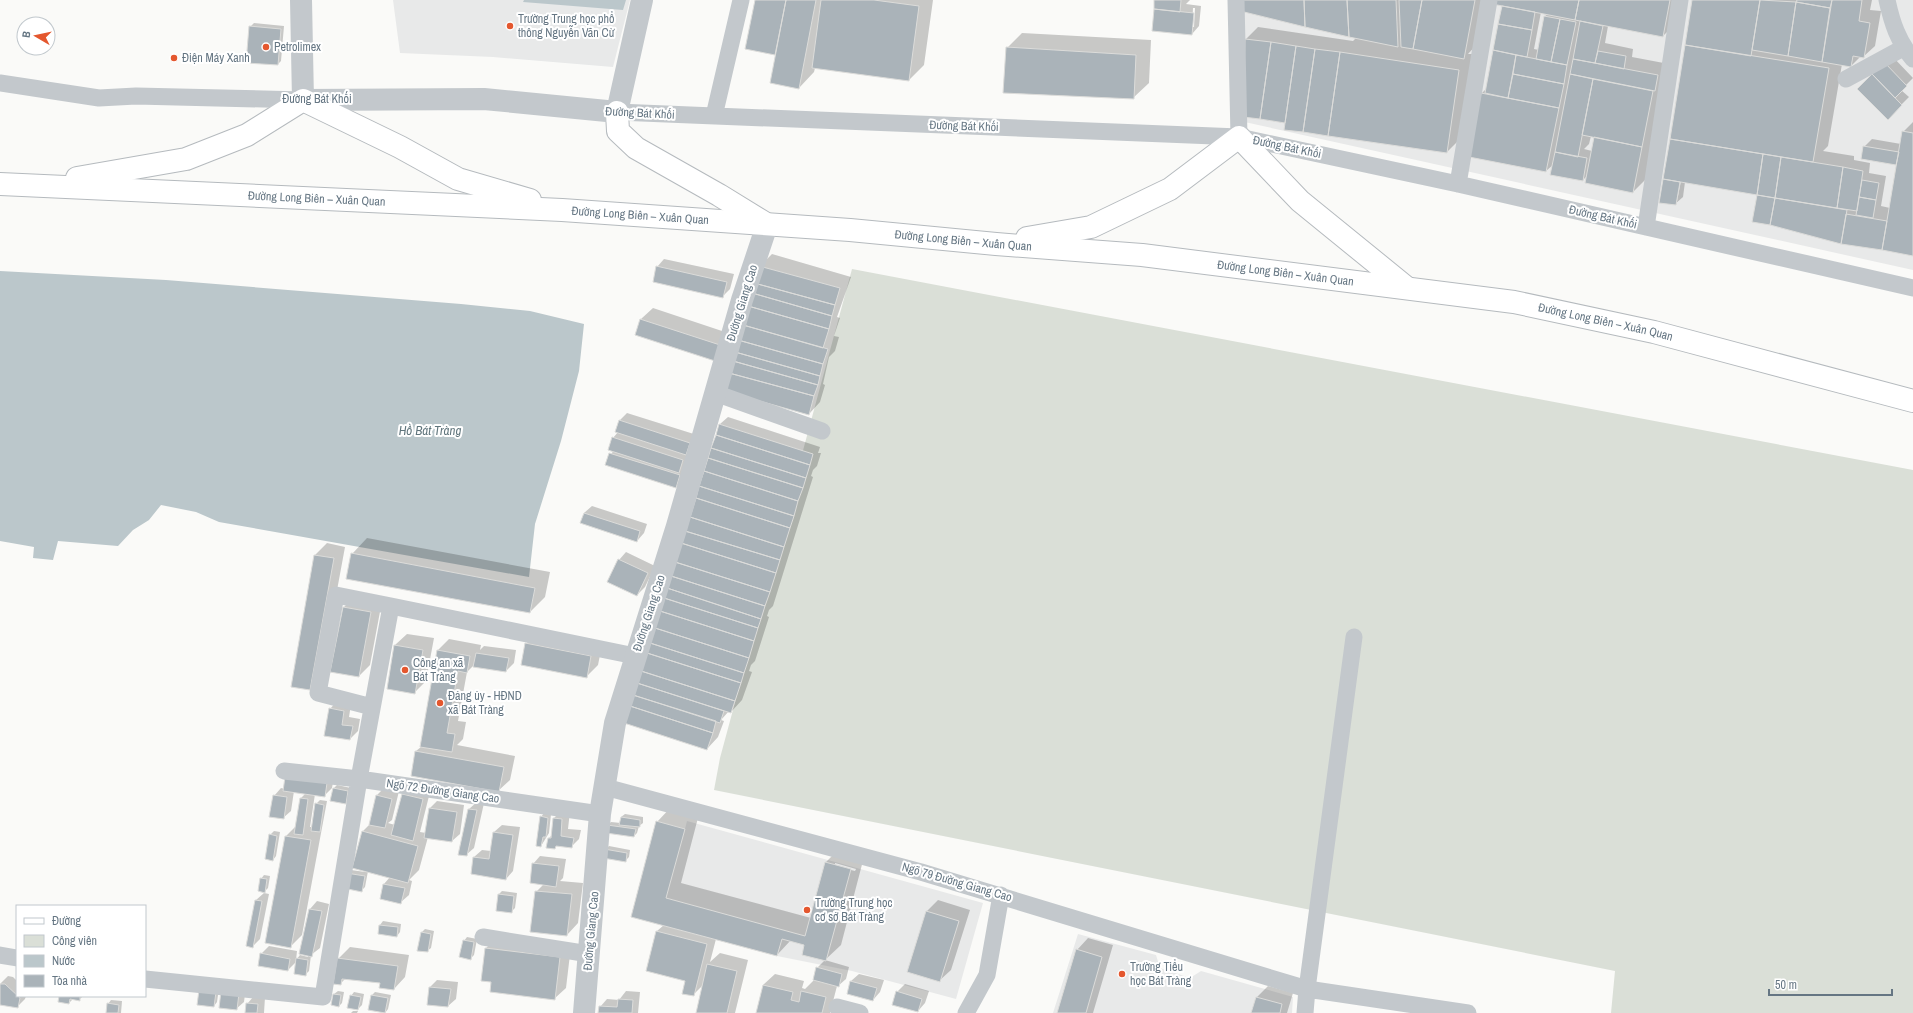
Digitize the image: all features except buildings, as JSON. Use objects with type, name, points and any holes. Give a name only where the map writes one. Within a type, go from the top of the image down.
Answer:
[{"type":"main road","points":[[28,185],[134,170],[186,159],[247,135],[303,100],[400,146],[458,178],[562,210]]},
{"type":"main road","points":[[617,112],[618,131],[636,148],[719,195],[767,225]]},
{"type":"main road","points":[[996,244],[1091,227],[1170,189],[1238,137],[1300,201],[1406,288]]},
{"type":"main road","name":"Đường Long Biên – Xuân Quan","points":[[0,184],[562,210],[850,230],[996,244],[1142,255],[1514,302],[1654,332],[1913,401]]},
{"type":"street","points":[[301,0],[303,100]]},
{"type":"street","points":[[617,112],[642,0]]},
{"type":"street","points":[[714,116],[741,0]]},
{"type":"street","points":[[1236,0],[1238,137]]},
{"type":"street","points":[[1458,184],[1488,0]]},
{"type":"street","points":[[1646,227],[1680,0]]},
{"type":"street","points":[[1846,79],[1908,54],[1892,24],[1887,0]]},
{"type":"street","name":"Đường Bát Khối","points":[[0,83],[98,98],[136,96],[303,100],[484,99],[617,112],[1238,137],[1458,184],[1913,288]]},
{"type":"street","name":"Đường Giang Cao","points":[[584,1013],[600,814],[615,723],[677,526],[742,300],[767,225]]},
{"type":"street","points":[[715,393],[822,431]]},
{"type":"street","points":[[372,707],[318,694],[336,595],[635,656]]},
{"type":"street","points":[[146,979],[323,997],[359,779],[391,606]]},
{"type":"street","points":[[1305,1013],[1354,637]]},
{"type":"street","name":"Ngõ 72 Đường Giang Cao","points":[[284,772],[359,779],[600,814]]},
{"type":"street","name":"Ngõ 79 Đường Giang Cao","points":[[605,787],[913,869],[1307,989],[1468,1013]]},
{"type":"street","points":[[966,1013],[987,975],[1002,895]]},
{"type":"street","points":[[483,937],[589,954]]},
{"type":"street","points":[[0,955],[16,958]]},
{"type":"street","points":[[837,1007],[860,1013]]},
{"type":"shaded area","name":"Trường Trung học phổ thông Nguyễn Văn Cừ","points":[[393,0],[630,0],[613,67],[493,57],[400,53]]},
{"type":"shaded area","points":[[1243,0],[1913,0],[1913,270],[1240,121]]},
{"type":"shaded area","name":"Trường Trung học cơ sở Bát Tràng","points":[[656,821],[685,829],[687,821],[983,903],[956,999],[852,971],[777,956],[631,917]]},
{"type":"shaded area","name":"Trường Tiểu học Bát Tràng","points":[[1078,934],[1156,955],[1160,968],[1190,978],[1201,971],[1293,997],[1292,1013],[1053,1013]]},
{"type":"green space","points":[[852,269],[1913,470],[1913,1013],[1611,1013],[1615,971],[714,790],[720,758]]},
{"type":"water","points":[[524,0],[626,0],[623,10],[523,2]]},
{"type":"water","name":"Hồ Bát Tràng","points":[[0,271],[166,280],[461,304],[530,311],[584,324],[579,371],[561,441],[535,524],[529,577],[219,522],[196,512],[161,505],[149,520],[133,530],[118,546],[58,541],[53,560],[33,558],[34,547],[0,541]]},
{"type":"place","name":"Trường Trung học phổ thông Nguyễn Văn Cừ","points":[[510,26]]},
{"type":"place","name":"Petrolimex","points":[[266,47]]},
{"type":"place","name":"Điện Máy Xanh","points":[[174,58]]},
{"type":"place","name":"Công an xã Bát Tràng","points":[[405,670]]},
{"type":"place","name":"Đảng ủy - HĐND xã Bát Tràng","points":[[440,703]]},
{"type":"place","name":"Trường Trung học cơ sở Bát Tràng","points":[[807,910]]},
{"type":"place","name":"Trường Tiểu học Bát Tràng","points":[[1122,974]]}]
